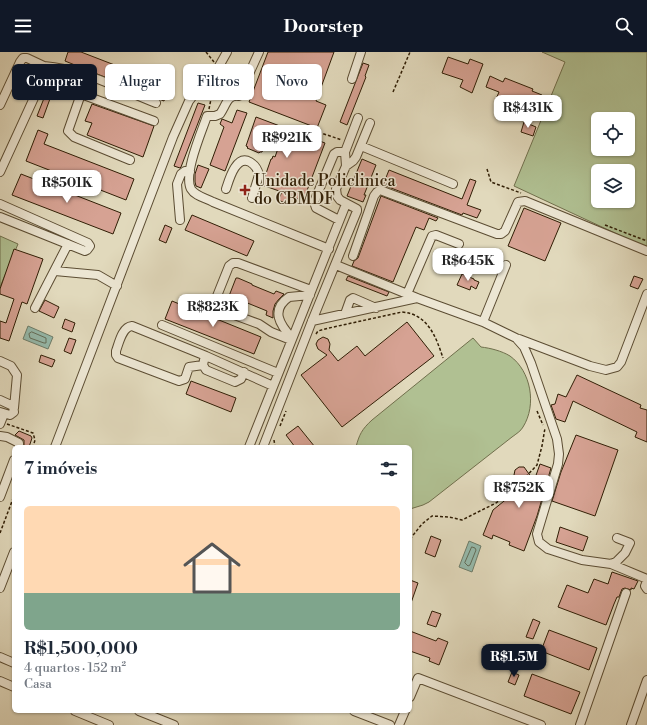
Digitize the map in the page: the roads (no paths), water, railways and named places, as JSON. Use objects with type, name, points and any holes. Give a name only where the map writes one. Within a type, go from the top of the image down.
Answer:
[{"type":"street","points":[[56,445],[173,138],[190,102],[203,83],[218,68],[226,52]]},
{"type":"street","points":[[259,52],[239,96],[233,96],[228,99],[222,113],[218,116],[207,116],[193,155],[190,172],[191,189],[200,196],[303,240],[329,249]]},
{"type":"street","points":[[352,79],[361,52]]},
{"type":"street","points":[[19,64],[23,58],[27,58],[40,64]]},
{"type":"street","points":[[0,105],[12,79]]},
{"type":"street","points":[[97,80],[156,104]]},
{"type":"street","points":[[0,169],[33,100]]},
{"type":"street","points":[[79,100],[68,131],[70,134],[130,160]]},
{"type":"street","points":[[97,100],[154,121]]},
{"type":"street","points":[[358,118],[345,152],[346,166],[336,189],[337,196],[340,200],[357,209],[368,212]]},
{"type":"street","points":[[346,166],[353,161],[361,146],[370,122]]},
{"type":"street","points":[[361,146],[453,184]]},
{"type":"street","points":[[345,152],[337,152],[334,154],[314,202],[316,208],[350,229]]},
{"type":"street","points":[[226,189],[235,167],[241,161],[246,160],[256,167],[259,175],[252,198]]},
{"type":"street","points":[[180,220],[177,184],[180,174],[190,172]]},
{"type":"street","points":[[353,256],[374,196],[380,190],[497,234],[501,234],[505,231],[518,202],[525,201],[647,251]]},
{"type":"street","points":[[0,204],[88,243],[90,246],[85,251],[0,217]]},
{"type":"street","points":[[250,445],[346,204]]},
{"type":"street","points":[[264,445],[357,209]]},
{"type":"street","points":[[407,294],[432,236],[436,235],[459,244]]},
{"type":"street","points":[[35,308],[68,244]]},
{"type":"street","points":[[292,339],[271,332],[259,324],[229,313],[220,313],[217,311],[215,308],[215,301],[224,276],[229,266],[238,263],[310,293]]},
{"type":"street","points":[[336,265],[417,298],[483,322],[516,338],[590,366],[606,370],[617,367],[622,362],[647,294]]},
{"type":"street","points":[[483,322],[506,265]]},
{"type":"street","points":[[55,271],[98,275],[117,286]]},
{"type":"street","points":[[292,339],[286,332],[279,319],[278,313],[281,305],[289,297],[310,293]]},
{"type":"street","points":[[345,314],[350,300],[353,298],[376,308]]},
{"type":"street","points":[[312,321],[417,298]]},
{"type":"street","points":[[162,325],[278,373]]},
{"type":"street","points":[[203,365],[189,367],[185,379],[179,381],[118,358],[116,351],[125,329],[128,326],[132,326],[244,372],[273,386]]},
{"type":"street","points":[[516,338],[524,347],[531,363],[559,449],[558,464],[537,538],[542,545],[548,549],[582,560],[611,564],[647,580],[645,586],[647,588]]},
{"type":"street","points":[[288,350],[299,353]]},
{"type":"street","points":[[203,365],[206,356]]},
{"type":"street","points":[[0,361],[11,366],[17,375],[14,412],[13,414],[1,418]]},
{"type":"street","points":[[203,365],[206,370],[235,382],[241,378],[244,372]]},
{"type":"street","points":[[0,400],[13,406],[14,408]]},
{"type":"street","points":[[0,436],[15,440],[19,443],[19,445]]},
{"type":"street","points":[[0,497],[12,465]]},
{"type":"street","points":[[611,564],[616,562],[625,553],[630,543],[617,538]]},
{"type":"street","points":[[0,588],[12,557]]},
{"type":"street","points":[[580,725],[626,593]]},
{"type":"street","points":[[0,657],[12,662]]},
{"type":"street","points":[[412,692],[418,678],[541,725]]},
{"type":"street","points":[[631,725],[647,680]]},
{"type":"street","points":[[0,681],[12,686]]},
{"type":"street","points":[[80,713],[109,725]]},
{"type":"street","points":[[359,713],[390,725]]},
{"type":"street","points":[[399,725],[404,713]]},
{"type":"street","points":[[157,714],[172,725]]},
{"type":"water","points":[[28,326],[53,337],[48,349],[23,339]]},
{"type":"water","points":[[469,541],[481,546],[472,572],[459,567]]},
{"type":"place","name":"Unidade Policlinica do CBMDF","points":[[245,190]]}]
